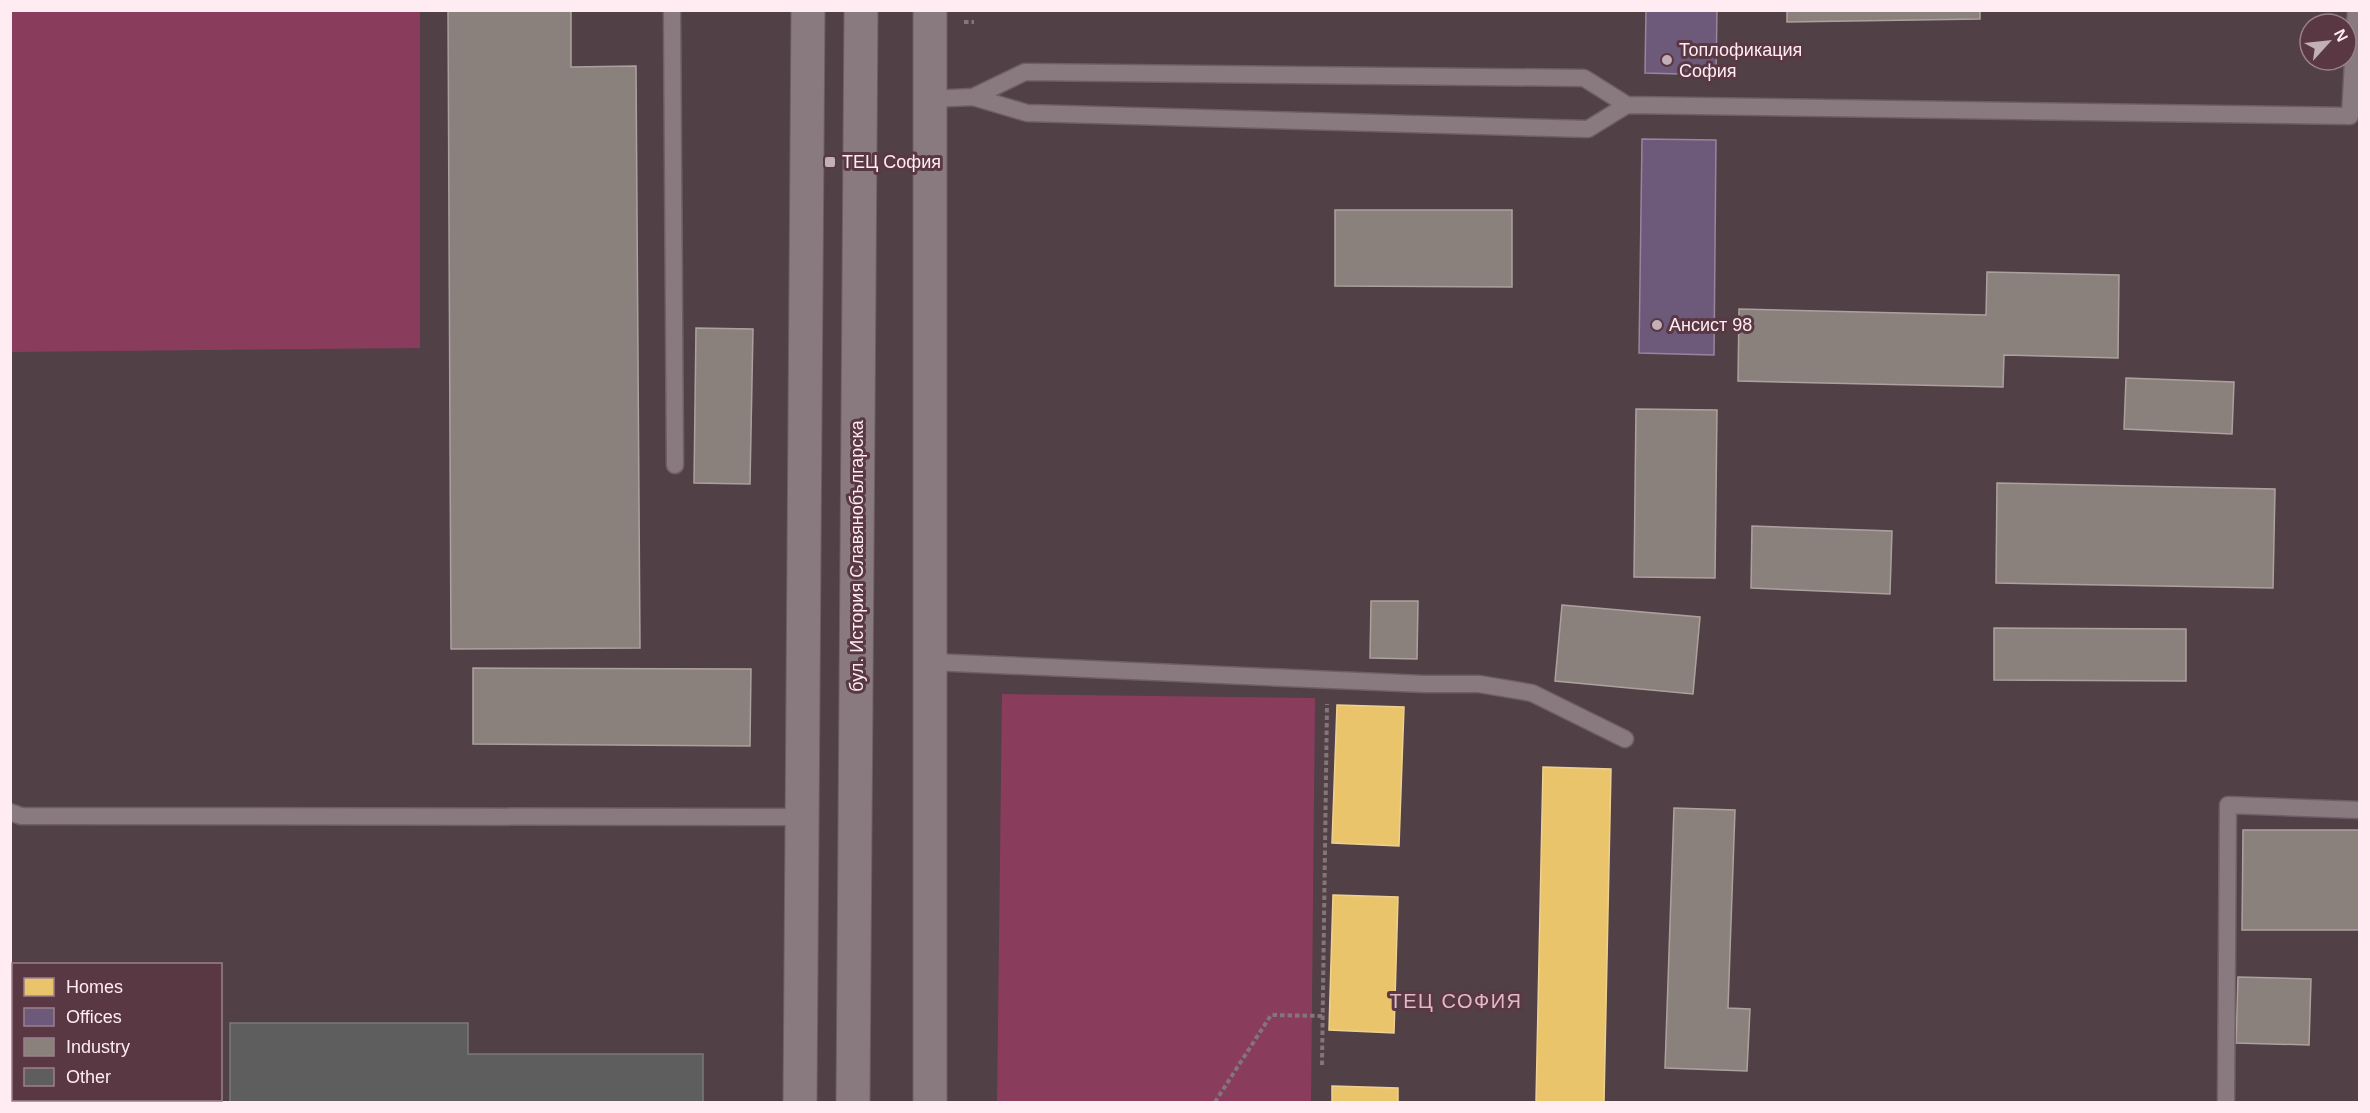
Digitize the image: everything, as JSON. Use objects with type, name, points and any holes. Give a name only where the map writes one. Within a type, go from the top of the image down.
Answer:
[{"type":"main road","points":[[800,1102],[808,10]]},
{"type":"main road","name":"бул. История Славянобългарска","points":[[853,1102],[861,10]]},
{"type":"main road","points":[[930,10],[930,1102]]},
{"type":"lane","points":[[672,10],[675,465]]},
{"type":"lane","points":[[973,97],[1025,72],[1584,78],[1627,105],[2350,117],[2356,10]]},
{"type":"lane","points":[[929,99],[973,97],[1027,113],[1588,129],[1627,105]]},
{"type":"lane","points":[[931,662],[1328,680],[1479,684],[1532,693],[1624,739]]},
{"type":"lane","points":[[2226,1102],[2228,805],[2360,810]]},
{"type":"lane","points":[[10,812],[21,816],[802,817]]},
{"type":"path","points":[[1322,1065],[1328,680]]},
{"type":"path","points":[[1215,1102],[1271,1015],[1322,1016]]},
{"type":"shaded area","points":[[10,11],[420,11],[420,348],[11,352]]},
{"type":"shaded area","points":[[1002,694],[1315,698],[1311,1102],[997,1102]]},
{"type":"building: Homes","points":[[1337,705],[1404,707],[1399,846],[1332,843]]},
{"type":"building: Homes","points":[[1543,767],[1611,769],[1604,1102],[1536,1102]]},
{"type":"building: Homes","points":[[1333,895],[1398,897],[1394,1033],[1329,1030]]},
{"type":"building: Homes","points":[[1332,1086],[1398,1088],[1398,1102],[1332,1102]]},
{"type":"building: Offices","points":[[1646,10],[1717,10],[1716,75],[1645,73]]},
{"type":"building: Offices","points":[[1642,139],[1716,140],[1714,355],[1639,353]]},
{"type":"building: Industry","points":[[448,10],[571,10],[571,67],[636,66],[640,648],[451,649]]},
{"type":"building: Industry","points":[[1787,10],[1980,10],[1980,19],[1787,22]]},
{"type":"building: Industry","points":[[1335,210],[1512,210],[1512,287],[1335,286]]},
{"type":"building: Industry","points":[[1987,272],[2119,275],[2118,358],[2004,355],[2003,387],[1738,381],[1739,309],[1986,315]]},
{"type":"building: Industry","points":[[696,328],[753,329],[750,484],[694,483]]},
{"type":"building: Industry","points":[[2126,378],[2234,382],[2232,434],[2124,429]]},
{"type":"building: Industry","points":[[1636,409],[1717,410],[1715,578],[1634,577]]},
{"type":"building: Industry","points":[[1997,483],[2275,489],[2273,588],[1996,583]]},
{"type":"building: Industry","points":[[1752,526],[1892,531],[1890,594],[1751,588]]},
{"type":"building: Industry","points":[[1371,601],[1418,601],[1417,659],[1370,658]]},
{"type":"building: Industry","points":[[1562,605],[1700,617],[1693,694],[1555,681]]},
{"type":"building: Industry","points":[[1994,628],[2186,629],[2186,681],[1994,680]]},
{"type":"building: Industry","points":[[473,668],[751,669],[750,746],[473,744]]},
{"type":"building: Industry","points":[[1674,808],[1735,810],[1728,1008],[1750,1009],[1747,1071],[1665,1068]]},
{"type":"building: Industry","points":[[2243,830],[2360,830],[2360,930],[2242,930]]},
{"type":"building: Industry","points":[[2238,977],[2311,979],[2309,1045],[2236,1043]]},
{"type":"building: Other","points":[[230,1023],[468,1023],[468,1054],[703,1054],[703,1102],[230,1102]]},
{"type":"place","name":"Топлофикация София","points":[[1667,60]]},
{"type":"place","name":"ТЕЦ София","points":[[830,162]]},
{"type":"place","name":"Ансист 98","points":[[1657,325]]},
{"type":"district","name":"ТЕЦ СОФИЯ","points":[[1456,1001]]}]
